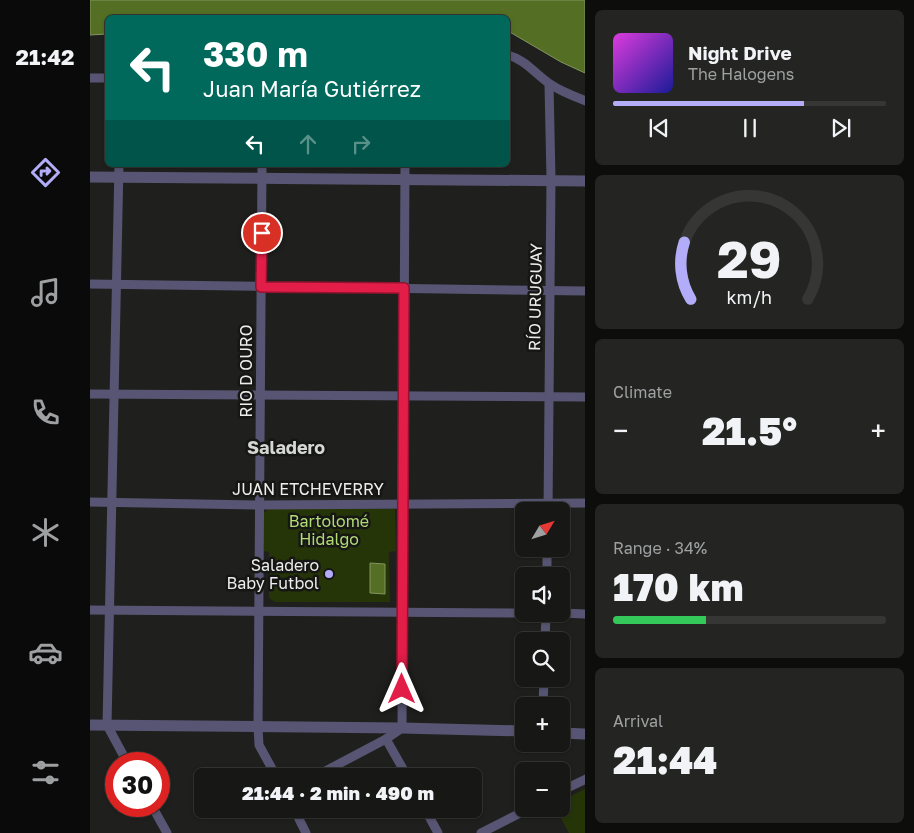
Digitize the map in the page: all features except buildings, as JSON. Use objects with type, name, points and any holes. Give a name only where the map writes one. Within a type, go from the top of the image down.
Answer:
[{"type":"street","points":[[510,56],[531,67],[549,84],[585,101]]},
{"type":"street","points":[[90,78],[105,78]]},
{"type":"street","name":"RÍO URUGUAY","points":[[548,502],[551,179],[549,84]]},
{"type":"street","points":[[119,167],[107,725],[122,752]]},
{"type":"street","name":"RIO D OURO","points":[[262,167],[258,727],[259,745],[272,768]]},
{"type":"street","points":[[402,728],[405,167]]},
{"type":"street","points":[[90,177],[551,179],[585,181]]},
{"type":"street","points":[[90,284],[585,291]]},
{"type":"street","points":[[90,394],[585,397]]},
{"type":"street","name":"JUAN ETCHEVERRY","points":[[90,502],[515,506]]},
{"type":"street","name":"JUAN ETCHEVERRY","points":[[570,505],[585,503]]},
{"type":"street","points":[[90,610],[515,613]]},
{"type":"street","points":[[570,613],[585,614]]},
{"type":"street","points":[[90,725],[515,731]]},
{"type":"street","points":[[331,768],[386,739],[402,728]]},
{"type":"street","points":[[570,732],[585,732]]},
{"type":"street","points":[[386,739],[402,768]]},
{"type":"street","points":[[570,786],[585,779]]},
{"type":"street","points":[[481,833],[515,816]]},
{"type":"street","points":[[158,817],[166,833]]},
{"type":"street","points":[[298,818],[306,833]]},
{"type":"street","points":[[430,818],[438,833]]},
{"type":"green space","name":"Bartolomé Hidalgo","points":[[268,509],[395,509],[396,551],[389,552],[390,602],[275,602],[269,598],[269,552],[264,551],[263,514]]},
{"type":"green space","points":[[585,789],[585,833],[569,833],[560,817],[570,817],[570,796]]},
{"type":"shaded area","points":[[90,0],[585,0],[585,73],[561,62],[510,32],[510,15],[105,15],[105,34],[90,35]]},
{"type":"shaded area","points":[[370,563],[385,564],[385,594],[370,593]]},
{"type":"place","name":"Saladero Baby Futbol","points":[[329,574]]},
{"type":"district","name":"Saladero","points":[[286,447]]},
{"type":"route","points":[[262,233],[261,287],[404,288],[402,689]]}]
